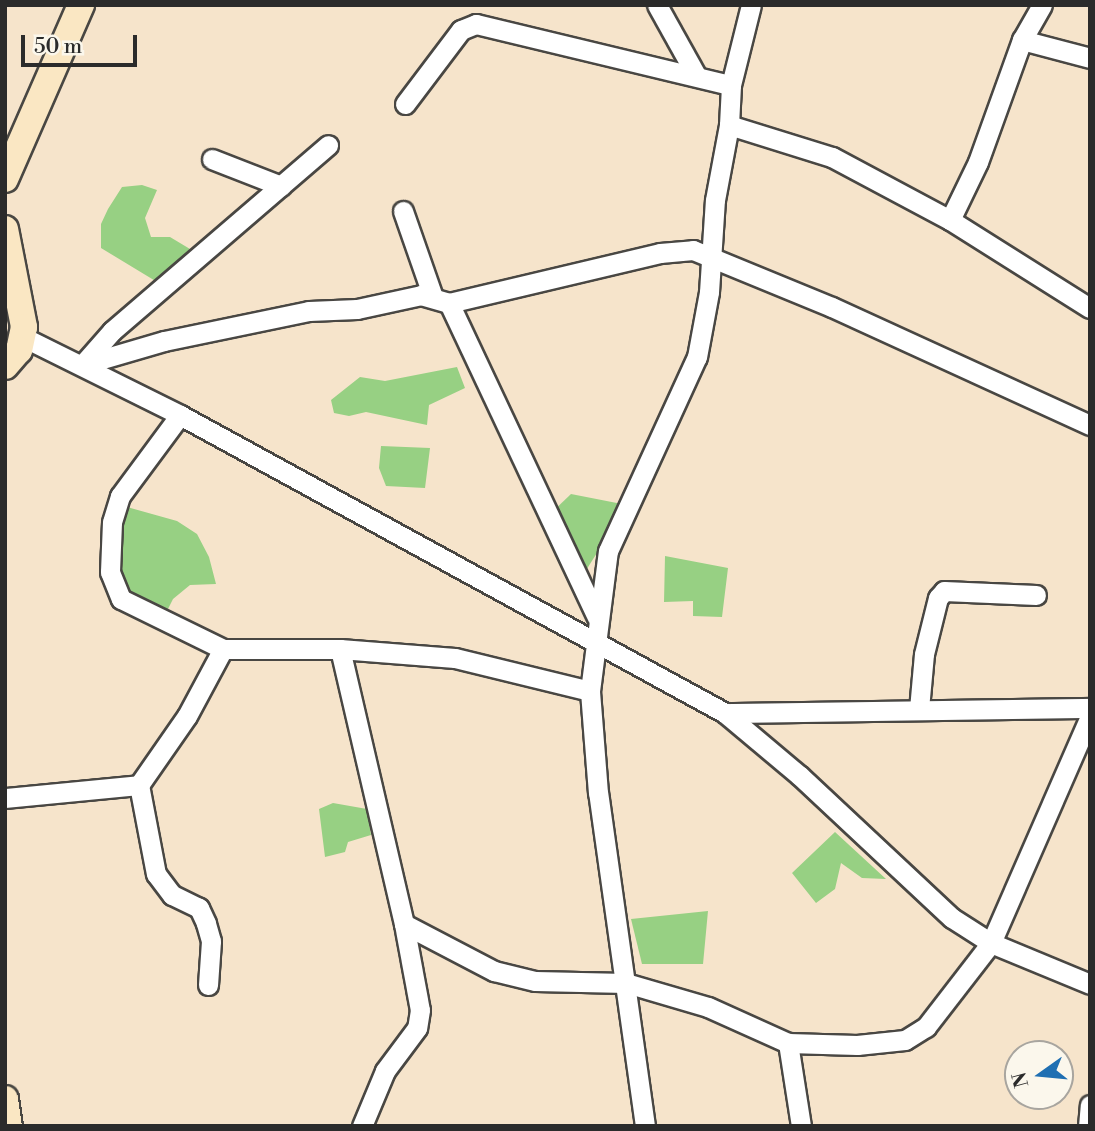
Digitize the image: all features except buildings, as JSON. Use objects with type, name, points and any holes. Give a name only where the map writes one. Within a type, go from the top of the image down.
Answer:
[{"type":"street","points":[[5,178],[81,5]]},
{"type":"street","points":[[657,5],[696,75]]},
{"type":"street","points":[[645,1126],[598,793],[590,691],[603,567],[614,535],[694,372],[709,292],[710,254],[729,125],[731,85],[751,5]]},
{"type":"street","points":[[950,220],[978,162],[1023,40],[1042,5]]},
{"type":"street","points":[[405,104],[461,30],[476,23],[731,85]]},
{"type":"street","points":[[1023,40],[1090,58]]},
{"type":"street","points":[[729,125],[832,157],[950,220],[1090,308]]},
{"type":"street","points":[[82,365],[113,331],[328,145]]},
{"type":"street","points":[[212,159],[281,186]]},
{"type":"street","points":[[403,211],[441,300],[597,618]]},
{"type":"street","points":[[5,229],[23,337],[5,366]]},
{"type":"street","points":[[82,365],[164,341],[309,311],[357,309],[407,295],[441,300],[660,253],[710,254],[1090,425]]},
{"type":"street","points":[[23,337],[180,415],[725,713],[799,775],[952,918],[991,943],[1090,984]]},
{"type":"street","points":[[180,415],[120,496],[112,522],[110,572],[121,599],[223,649],[340,649],[456,658],[590,691]]},
{"type":"street","points":[[919,709],[924,654],[938,598],[944,591],[1035,595]]},
{"type":"street","points":[[208,985],[211,941],[206,923],[200,908],[172,895],[156,874],[139,785],[187,716],[223,649]]},
{"type":"street","points":[[340,649],[404,924],[420,1010],[417,1028],[385,1071],[362,1126]]},
{"type":"street","points":[[725,713],[1090,708]]},
{"type":"street","points":[[404,924],[494,971],[536,981],[626,983],[708,1007],[788,1044],[857,1045],[918,1035],[991,943],[1090,716]]},
{"type":"street","points":[[5,798],[139,785]]},
{"type":"street","points":[[788,1044],[801,1126]]},
{"type":"street","points":[[5,1099],[9,1126]]},
{"type":"street","points":[[1088,1126],[1090,1105]]},
{"type":"green space","points":[[142,185],[157,190],[145,218],[151,237],[170,237],[200,255],[167,288],[101,248],[101,224],[122,187]]},
{"type":"green space","points":[[457,367],[465,388],[429,405],[427,425],[366,412],[349,416],[334,413],[331,400],[360,377],[385,381]]},
{"type":"green space","points":[[381,446],[430,448],[425,488],[386,486],[379,468]]},
{"type":"green space","points":[[571,494],[627,505],[580,580],[548,516]]},
{"type":"green space","points":[[127,507],[177,521],[197,534],[209,557],[216,584],[190,585],[173,599],[163,619],[121,599],[118,543]]},
{"type":"green space","points":[[665,556],[728,568],[722,617],[693,616],[693,601],[664,602]]},
{"type":"green space","points":[[333,803],[367,809],[371,835],[348,842],[345,852],[325,857],[319,809]]},
{"type":"green space","points":[[835,832],[886,879],[862,878],[841,863],[835,889],[816,903],[792,873]]},
{"type":"green space","points":[[708,911],[703,964],[642,964],[631,919]]}]
